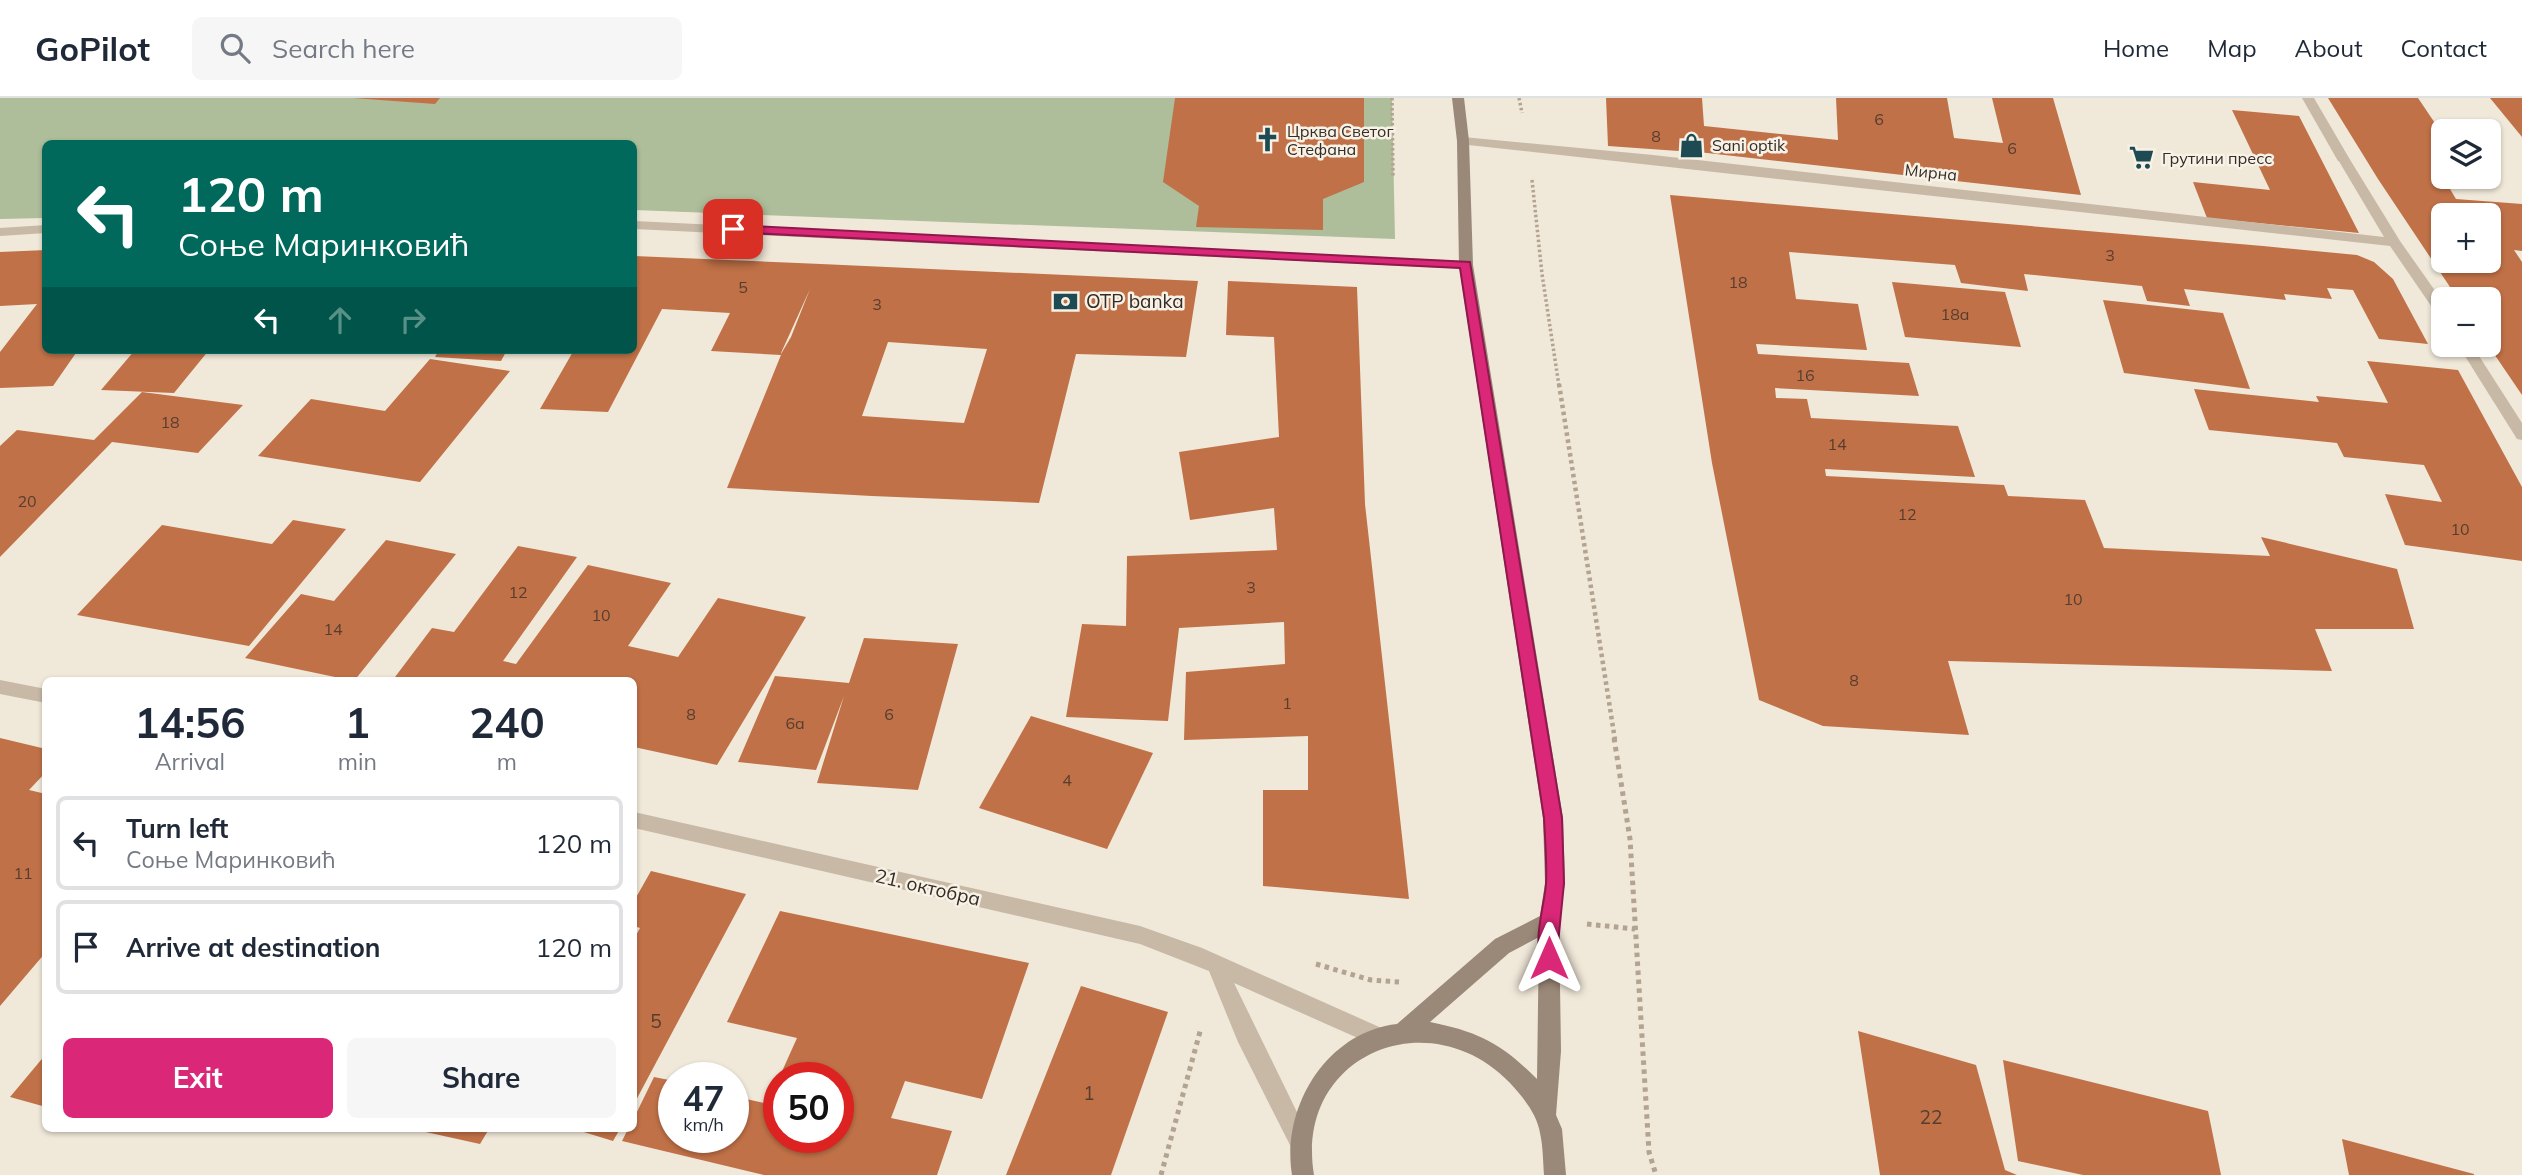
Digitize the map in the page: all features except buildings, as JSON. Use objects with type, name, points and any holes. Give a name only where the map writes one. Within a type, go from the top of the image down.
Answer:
[{"type":"main road","points":[[1458,98],[1464,141],[1466,265],[1553,818],[1555,883],[1549,920],[1550,1051],[1545,1114]]},
{"type":"main road","points":[[1405,1030],[1502,946],[1549,920]]},
{"type":"main road","points":[[1298,1164],[1308,1107],[1324,1078],[1348,1053],[1378,1037],[1405,1030],[1433,1030],[1452,1034],[1489,1050],[1512,1068],[1531,1090],[1545,1114],[1554,1140],[1558,1173]]},
{"type":"street","points":[[2308,98],[2395,242],[2431,295]]},
{"type":"street","name":"Мирна","points":[[1464,141],[2395,242]]},
{"type":"street","points":[[637,225],[1466,265]]},
{"type":"street","points":[[0,232],[42,229]]},
{"type":"street","points":[[2473,357],[2522,435]]},
{"type":"street","points":[[0,687],[42,695]]},
{"type":"street","name":"21. октобра","points":[[637,821],[1140,935],[1170,944],[1378,1037]]},
{"type":"street","points":[[1218,967],[1229,1002],[1273,1081],[1298,1164]]},
{"type":"path","points":[[1392,98],[1393,178]]},
{"type":"path","points":[[1519,98],[1528,146],[1542,274],[1630,839],[1650,1152],[1656,1175]]},
{"type":"green space","points":[[0,98],[1392,98],[1395,239],[637,210],[637,140],[42,140],[42,218],[0,219]]},
{"type":"place","name":"Црква Светог Стефана","points":[[1267,140]]},
{"type":"place","name":"Sani optik","points":[[1692,145]]},
{"type":"place","name":"Грутини пресс","points":[[2142,158]]},
{"type":"place","name":"OTP banka","points":[[1066,301]]},
{"type":"route","points":[[733,229],[1466,265],[1553,818],[1555,883],[1549,920],[1549,958]]}]
